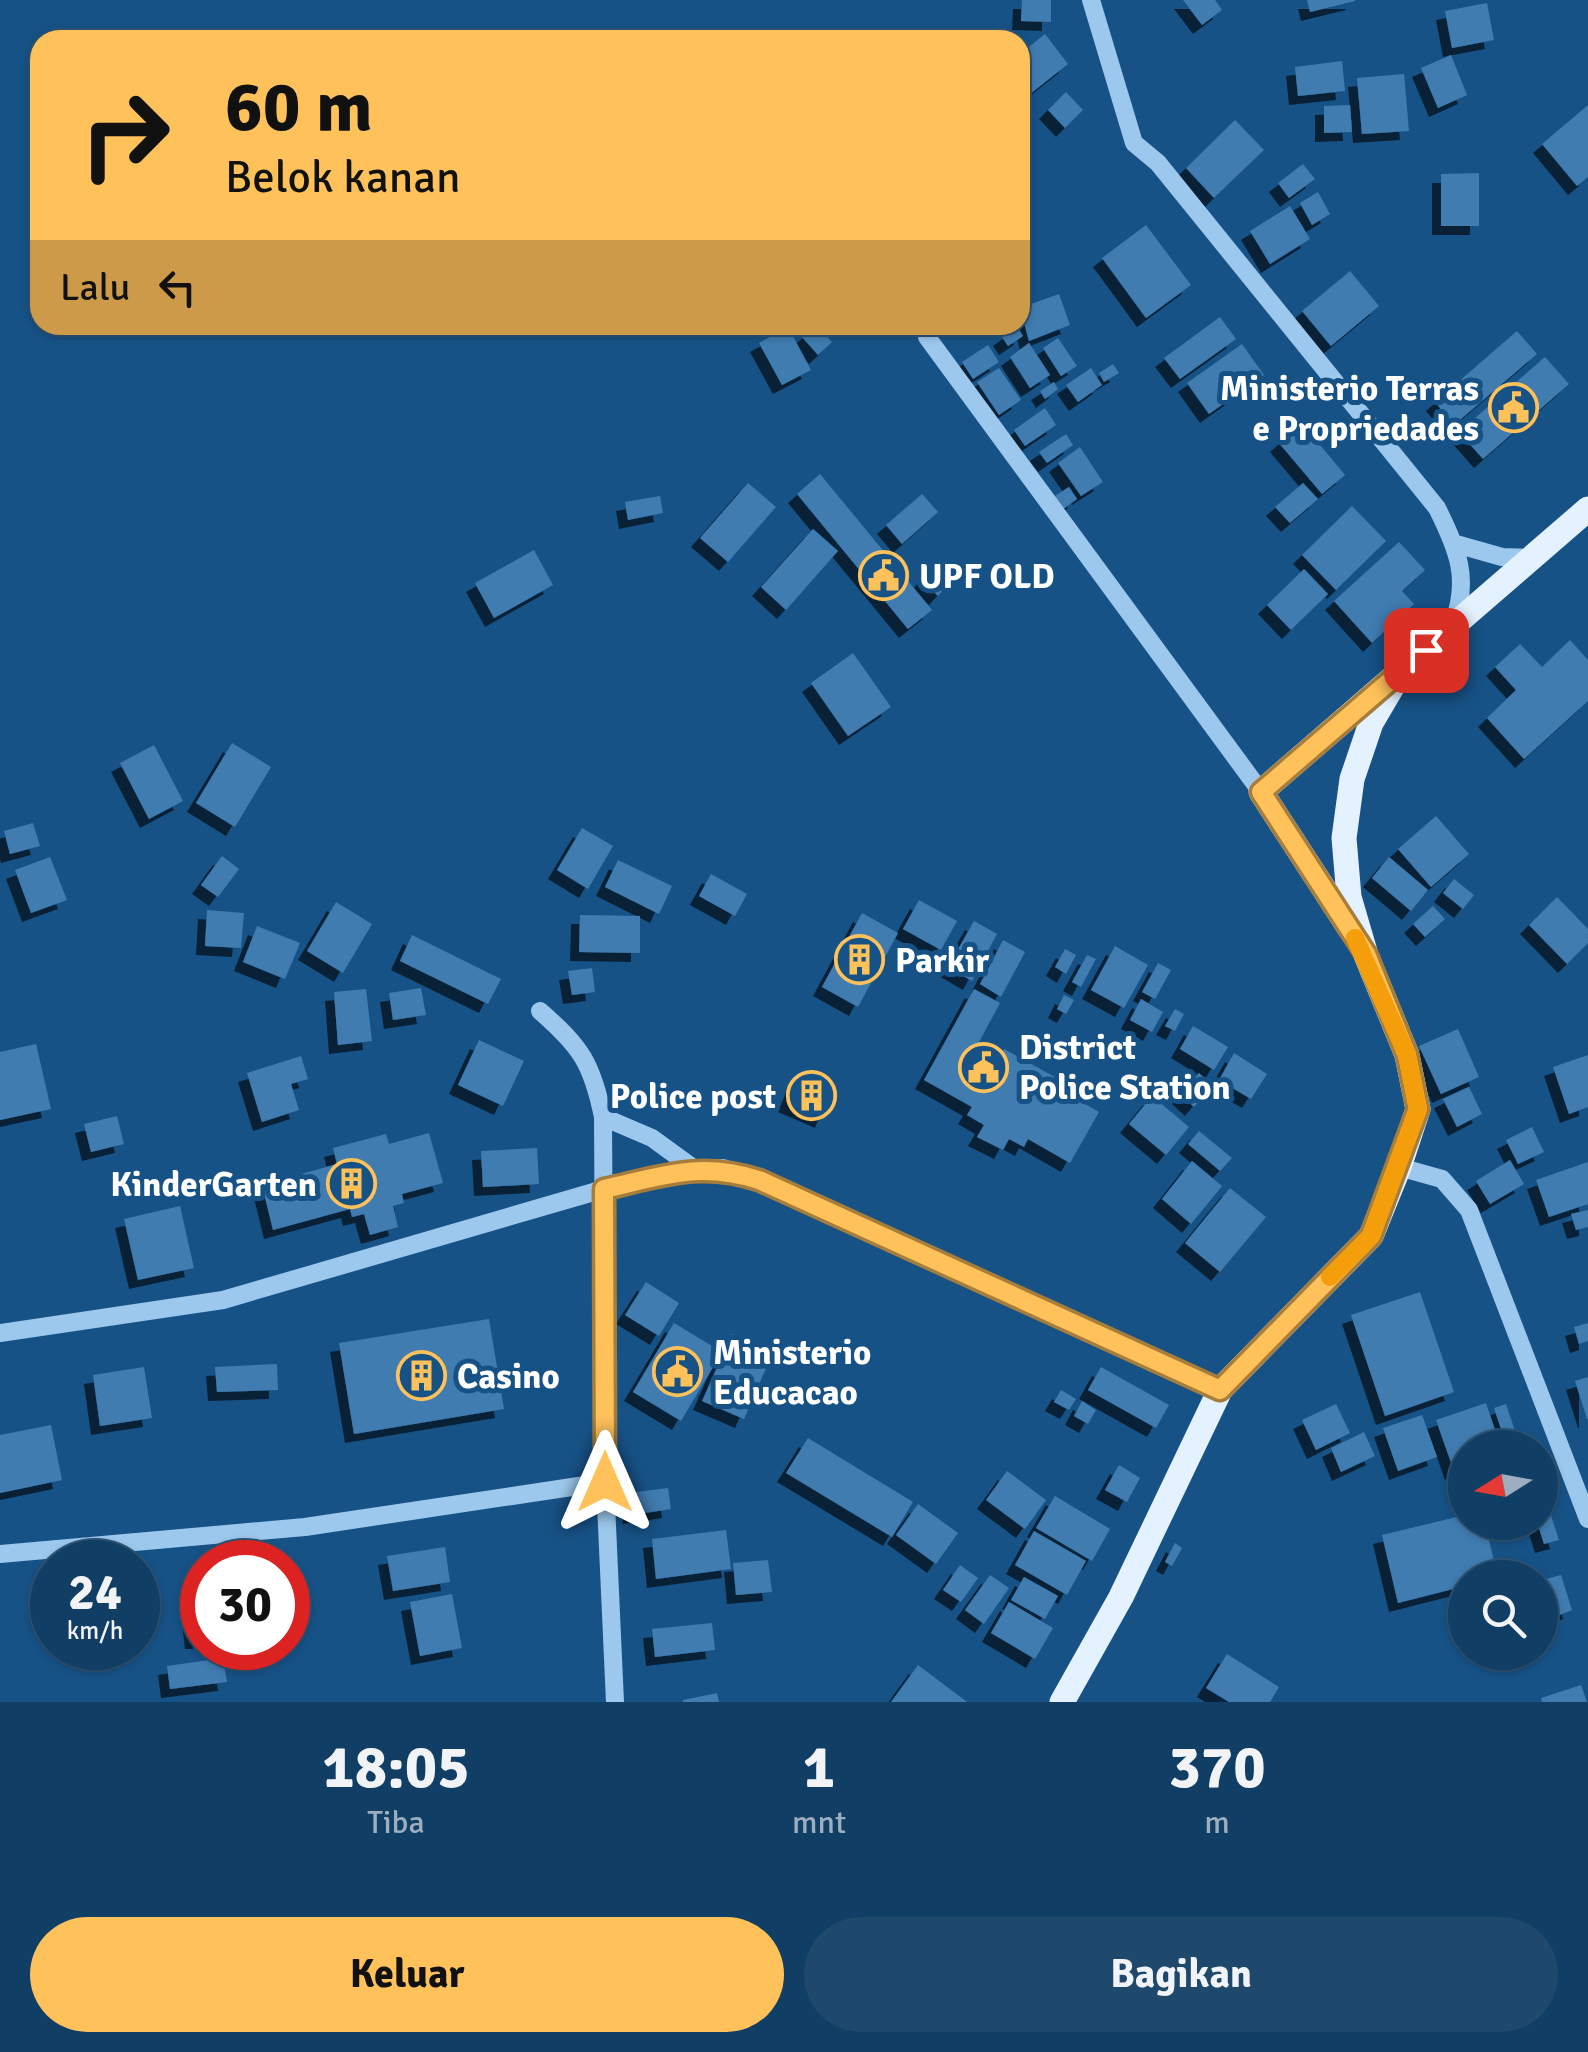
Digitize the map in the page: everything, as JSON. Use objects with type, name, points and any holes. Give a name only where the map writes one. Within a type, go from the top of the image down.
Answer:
[{"type":"main road","points":[[1366,954],[1261,792],[1588,510]]},
{"type":"main road","points":[[1062,1702],[1120,1597],[1220,1390],[1371,1236],[1418,1109],[1407,1055],[1366,954],[1349,897],[1344,838],[1352,779],[1371,723],[1401,672]]},
{"type":"street","points":[[1091,0],[1134,143],[1158,163],[1425,493],[1456,544],[1464,595],[1452,629]]},
{"type":"street","points":[[927,337],[1261,792]]},
{"type":"street","points":[[1456,544],[1502,556],[1534,558]]},
{"type":"street","points":[[540,1011],[577,1042],[594,1074],[604,1116],[605,1482],[616,1702]]},
{"type":"street","points":[[604,1116],[652,1138],[696,1170]]},
{"type":"street","points":[[1399,1166],[1442,1179],[1469,1210],[1588,1519]]},
{"type":"street","points":[[0,1333],[223,1300],[604,1189],[723,1168],[759,1180],[1220,1390]]},
{"type":"street","points":[[0,1554],[305,1527],[605,1482]]},
{"type":"building","points":[[1022,0],[1051,0],[1051,22],[1021,21]]},
{"type":"building","points":[[1183,0],[1215,0],[1222,10],[1202,25]]},
{"type":"building","points":[[1307,0],[1355,0],[1355,1],[1310,12]]},
{"type":"building","points":[[1487,3],[1494,40],[1452,48],[1445,11]]},
{"type":"building","points":[[1045,34],[1068,64],[1030,94],[1030,46]]},
{"type":"building","points":[[1451,55],[1467,95],[1438,108],[1421,68]]},
{"type":"building","points":[[1342,61],[1345,91],[1298,96],[1295,67]]},
{"type":"building","points":[[1404,74],[1409,131],[1362,134],[1357,78]]},
{"type":"building","points":[[1066,92],[1083,110],[1065,128],[1048,110]]},
{"type":"building","points":[[1350,105],[1352,132],[1324,133],[1324,106]]},
{"type":"building","points":[[1588,105],[1588,177],[1577,186],[1542,144]]},
{"type":"building","points":[[1235,120],[1264,150],[1214,198],[1186,168]]},
{"type":"building","points":[[1303,164],[1315,179],[1289,198],[1278,183]]},
{"type":"building","points":[[1479,173],[1479,226],[1441,226],[1441,174]]},
{"type":"building","points":[[1318,192],[1330,214],[1312,225],[1300,203]]},
{"type":"building","points":[[1290,206],[1310,239],[1270,264],[1250,231]]},
{"type":"building","points":[[1146,225],[1191,285],[1146,318],[1102,258]]},
{"type":"building","points":[[1350,271],[1379,306],[1331,346],[1302,311]]},
{"type":"building","points":[[1059,294],[1070,325],[1029,341],[1030,304]]},
{"type":"building","points":[[1220,317],[1236,339],[1180,379],[1164,358]]},
{"type":"building","points":[[1517,331],[1537,354],[1454,425],[1435,402]]},
{"type":"building","points":[[774,335],[792,335],[811,370],[782,385],[759,343]]},
{"type":"building","points":[[826,335],[832,342],[818,355],[802,337]]},
{"type":"building","points":[[1005,335],[1023,336],[1008,346],[1002,337]]},
{"type":"building","points":[[1058,338],[1077,366],[1061,376],[1043,348]]},
{"type":"building","points":[[1029,343],[1050,375],[1030,388],[1010,357]]},
{"type":"building","points":[[1242,344],[1264,375],[1209,414],[1187,383]]},
{"type":"building","points":[[988,345],[999,362],[973,379],[962,362]]},
{"type":"building","name":"Ministerio Terras e Propriedades","points":[[1545,357],[1569,384],[1483,459],[1459,432]]},
{"type":"building","points":[[1113,364],[1119,373],[1104,382],[1099,373]]},
{"type":"building","points":[[999,368],[1021,400],[999,415],[977,382]]},
{"type":"building","points":[[1091,368],[1102,385],[1078,402],[1066,385]]},
{"type":"building","points":[[1054,382],[1058,389],[1045,399],[1040,391]]},
{"type":"building","points":[[1045,408],[1056,425],[1025,446],[1014,430]]},
{"type":"building","points":[[1302,423],[1345,475],[1322,494],[1279,443]]},
{"type":"building","points":[[1066,434],[1073,445],[1047,463],[1039,452]]},
{"type":"building","points":[[1080,447],[1103,482],[1081,496],[1058,463]]},
{"type":"building","name":"UPF OLD","points":[[820,474],[932,610],[908,629],[797,494]]},
{"type":"building","points":[[748,483],[776,507],[728,562],[700,538]]},
{"type":"building","points":[[1303,483],[1318,499],[1290,523],[1275,507]]},
{"type":"building","points":[[1069,487],[1077,499],[1062,510],[1053,497]]},
{"type":"building","points":[[922,494],[938,512],[902,544],[886,525]]},
{"type":"building","points":[[660,496],[663,513],[628,520],[625,502]]},
{"type":"building","points":[[1352,506],[1386,541],[1336,590],[1302,555]]},
{"type":"building","points":[[813,529],[838,551],[786,610],[761,587]]},
{"type":"building","points":[[1399,542],[1425,570],[1402,591],[1414,604],[1372,643],[1334,601]]},
{"type":"building","points":[[534,550],[553,585],[494,618],[475,583]]},
{"type":"building","points":[[1304,569],[1328,594],[1291,630],[1267,605]]},
{"type":"building","points":[[930,571],[947,586],[938,596],[921,581]]},
{"type":"building","points":[[1570,640],[1588,660],[1588,701],[1524,759],[1487,718],[1516,690],[1495,667],[1520,644],[1542,667]]},
{"type":"building","points":[[853,653],[891,707],[848,736],[811,683]]},
{"type":"building","points":[[232,743],[271,767],[235,827],[196,803]]},
{"type":"building","points":[[154,745],[183,801],[149,819],[120,763]]},
{"type":"building","points":[[1436,816],[1469,854],[1431,887],[1398,849]]},
{"type":"building","points":[[33,823],[40,846],[10,854],[4,831]]},
{"type":"building","points":[[582,828],[613,846],[588,889],[557,870]]},
{"type":"building","points":[[222,856],[239,869],[218,897],[201,885]]},
{"type":"building","points":[[50,857],[67,900],[31,913],[15,870]]},
{"type":"building","points":[[1389,857],[1428,890],[1411,911],[1372,878]]},
{"type":"building","points":[[618,860],[672,886],[659,914],[605,887]]},
{"type":"building","points":[[711,874],[747,894],[735,916],[699,896]]},
{"type":"building","points":[[1454,879],[1474,895],[1463,909],[1443,893]]},
{"type":"building","points":[[1557,897],[1588,929],[1588,943],[1567,964],[1529,925]]},
{"type":"building","points":[[919,900],[957,921],[941,950],[903,929]]},
{"type":"building","points":[[336,902],[372,924],[343,973],[307,951]]},
{"type":"building","points":[[1433,906],[1445,919],[1425,937],[1413,924]]},
{"type":"building","points":[[207,910],[244,913],[241,948],[205,946]]},
{"type":"building","name":"Parkir","points":[[862,913],[898,933],[858,1007],[822,987]]},
{"type":"building","points":[[580,915],[640,916],[640,953],[579,952]]},
{"type":"building","points":[[974,921],[997,934],[972,981],[948,967]]},
{"type":"building","points":[[257,926],[300,943],[285,979],[243,962]]},
{"type":"building","points":[[412,935],[501,979],[488,1004],[400,961]]},
{"type":"building","points":[[1003,940],[1025,952],[1001,997],[980,984]]},
{"type":"building","points":[[1115,946],[1148,965],[1124,1008],[1091,990]]},
{"type":"building","points":[[1065,949],[1076,955],[1066,974],[1055,967]]},
{"type":"building","points":[[1087,955],[1096,959],[1081,987],[1072,982]]},
{"type":"building","points":[[1158,963],[1171,970],[1155,999],[1142,992]]},
{"type":"building","points":[[592,968],[595,992],[572,995],[568,971]]},
{"type":"building","points":[[421,988],[426,1015],[393,1020],[389,993]]},
{"type":"building","points":[[366,989],[372,1041],[338,1045],[334,992]]},
{"type":"building","name":"District Police Station","points":[[974,989],[1000,1003],[979,1042],[1001,1054],[1004,1049],[1062,1081],[1057,1088],[1099,1112],[1070,1163],[1028,1139],[1024,1147],[1009,1139],[1003,1150],[977,1137],[984,1125],[967,1115],[972,1107],[924,1080]]},
{"type":"building","points":[[1064,995],[1074,1000],[1066,1014],[1057,1009]]},
{"type":"building","points":[[1141,999],[1163,1012],[1152,1032],[1130,1020]]},
{"type":"building","points":[[1175,1009],[1184,1014],[1175,1031],[1165,1026]]},
{"type":"building","points":[[1193,1026],[1228,1047],[1214,1070],[1180,1049]]},
{"type":"building","points":[[1458,1029],[1479,1077],[1441,1094],[1419,1046]]},
{"type":"building","points":[[479,1040],[524,1061],[503,1106],[458,1085]]},
{"type":"building","points":[[36,1044],[51,1109],[0,1120],[0,1052]]},
{"type":"building","points":[[1234,1053],[1267,1074],[1251,1099],[1219,1080]]},
{"type":"building","points":[[1588,1055],[1588,1107],[1569,1114],[1553,1067]]},
{"type":"building","points":[[301,1056],[308,1079],[291,1084],[299,1110],[262,1122],[247,1073]]},
{"type":"building","name":"Police post","points":[[799,1073],[836,1088],[824,1119],[787,1103]]},
{"type":"building","points":[[1199,1073],[1212,1085],[1194,1107],[1181,1095]]},
{"type":"building","points":[[1469,1087],[1482,1114],[1457,1127],[1443,1099]]},
{"type":"building","points":[[1152,1096],[1189,1127],[1166,1155],[1129,1124]]},
{"type":"building","points":[[117,1116],[124,1144],[91,1152],[84,1124]]},
{"type":"building","points":[[1532,1127],[1544,1152],[1518,1164],[1506,1140]]},
{"type":"building","points":[[1199,1131],[1232,1158],[1220,1171],[1188,1144]]},
{"type":"building","name":"KinderGarten","points":[[429,1133],[443,1183],[402,1194],[404,1203],[393,1206],[398,1227],[370,1235],[364,1214],[352,1217],[350,1209],[273,1230],[262,1185],[337,1164],[333,1148],[386,1134],[389,1144]]},
{"type":"building","points":[[537,1148],[539,1184],[483,1187],[481,1151]]},
{"type":"building","points":[[1510,1160],[1524,1184],[1490,1204],[1476,1181]]},
{"type":"building","points":[[1192,1161],[1222,1186],[1191,1224],[1162,1199]]},
{"type":"building","points":[[1588,1162],[1588,1204],[1549,1217],[1536,1180]]},
{"type":"building","points":[[1230,1188],[1266,1217],[1220,1272],[1185,1243]]},
{"type":"building","points":[[180,1206],[194,1268],[138,1280],[124,1219]]},
{"type":"building","points":[[1588,1210],[1588,1227],[1576,1230],[1571,1214]]},
{"type":"building","points":[[646,1282],[679,1303],[659,1336],[625,1315]]},
{"type":"building","points":[[1420,1292],[1454,1392],[1385,1416],[1351,1315]]},
{"type":"building","name":"Casino","points":[[489,1319],[504,1409],[354,1434],[339,1343]]},
{"type":"building","name":"Ministerio Educacao","points":[[674,1323],[722,1352],[681,1421],[633,1392]]},
{"type":"building","points":[[1588,1323],[1588,1341],[1579,1344],[1574,1327]]},
{"type":"building","points":[[732,1334],[773,1352],[744,1419],[702,1401]]},
{"type":"building","points":[[277,1364],[278,1390],[217,1392],[215,1367]]},
{"type":"building","points":[[144,1367],[152,1418],[100,1426],[93,1375]]},
{"type":"building","points":[[1101,1367],[1169,1405],[1156,1428],[1088,1390]]},
{"type":"building","points":[[1588,1377],[1588,1419],[1587,1419],[1575,1381]]},
{"type":"building","points":[[1061,1390],[1076,1399],[1069,1410],[1054,1402]]},
{"type":"building","points":[[1082,1401],[1096,1410],[1088,1424],[1074,1416]]},
{"type":"building","points":[[1486,1403],[1495,1430],[1448,1430],[1448,1454],[1436,1420]]},
{"type":"building","points":[[1336,1404],[1350,1433],[1316,1450],[1302,1420]]},
{"type":"building","points":[[1506,1404],[1515,1430],[1501,1430],[1494,1408]]},
{"type":"building","points":[[1422,1415],[1437,1457],[1398,1471],[1383,1428]]},
{"type":"building","points":[[51,1425],[62,1480],[0,1493],[0,1435]]},
{"type":"building","points":[[1364,1432],[1375,1456],[1341,1472],[1331,1448]]},
{"type":"building","points":[[808,1438],[913,1502],[892,1537],[786,1473]]},
{"type":"building","points":[[1119,1465],[1140,1478],[1127,1502],[1105,1490]]},
{"type":"building","points":[[1007,1471],[1046,1500],[1025,1529],[986,1500]]},
{"type":"building","points":[[668,1488],[671,1509],[632,1515],[629,1493]]},
{"type":"building","points":[[1055,1496],[1110,1529],[1092,1561],[1036,1528]]},
{"type":"building","points":[[918,1504],[958,1533],[936,1564],[896,1535]]},
{"type":"building","points":[[1448,1519],[1448,1540],[1489,1540],[1494,1560],[1448,1560],[1448,1590],[1398,1603],[1382,1535]]},
{"type":"building","points":[[726,1530],[731,1569],[656,1579],[652,1539]]},
{"type":"building","points":[[1034,1531],[1086,1561],[1067,1595],[1015,1565]]},
{"type":"building","points":[[1175,1543],[1182,1548],[1172,1566],[1165,1562]]},
{"type":"building","points":[[445,1547],[450,1582],[393,1591],[387,1556]]},
{"type":"building","points":[[768,1560],[772,1592],[736,1595],[733,1563]]},
{"type":"building","points":[[960,1565],[978,1578],[961,1602],[943,1590]]},
{"type":"building","points":[[990,1575],[1009,1588],[984,1624],[965,1610]]},
{"type":"building","points":[[1561,1575],[1572,1610],[1558,1616]]},
{"type":"building","points":[[1024,1577],[1058,1596],[1045,1619],[1011,1600]]},
{"type":"building","points":[[452,1594],[462,1648],[420,1656],[410,1602]]},
{"type":"building","points":[[1009,1602],[1053,1628],[1035,1659],[991,1633]]},
{"type":"building","points":[[712,1623],[715,1650],[655,1657],[652,1629]]},
{"type":"building","points":[[1227,1654],[1279,1687],[1270,1702],[1229,1702],[1206,1688]]},
{"type":"building","points":[[180,1664],[180,1670],[225,1670],[227,1682],[170,1689],[167,1666]]},
{"type":"building","points":[[918,1665],[967,1702],[891,1702]]},
{"type":"building","points":[[1581,1685],[1587,1702],[1542,1702],[1541,1698]]},
{"type":"building","points":[[717,1693],[719,1702],[683,1702],[683,1700]]},
{"type":"slow traffic","points":[[1330,1277],[1371,1236],[1418,1109],[1407,1055],[1366,954],[1355,938]]},
{"type":"place","name":"Ministerio Terras e Propriedades","points":[[1514,408]]},
{"type":"place","name":"UPF OLD","points":[[884,576]]},
{"type":"place","name":"Parkir","points":[[860,960]]},
{"type":"place","name":"District Police Station","points":[[984,1067]]},
{"type":"place","name":"Police post","points":[[811,1096]]},
{"type":"place","name":"KinderGarten","points":[[352,1184]]},
{"type":"place","name":"Ministerio Educacao","points":[[678,1372]]},
{"type":"place","name":"Casino","points":[[422,1376]]},
{"type":"route","points":[[605,1482],[604,1189],[685,1170],[723,1168],[759,1180],[1220,1390],[1371,1236],[1418,1109],[1407,1055],[1366,954],[1261,792],[1426,650]]}]
